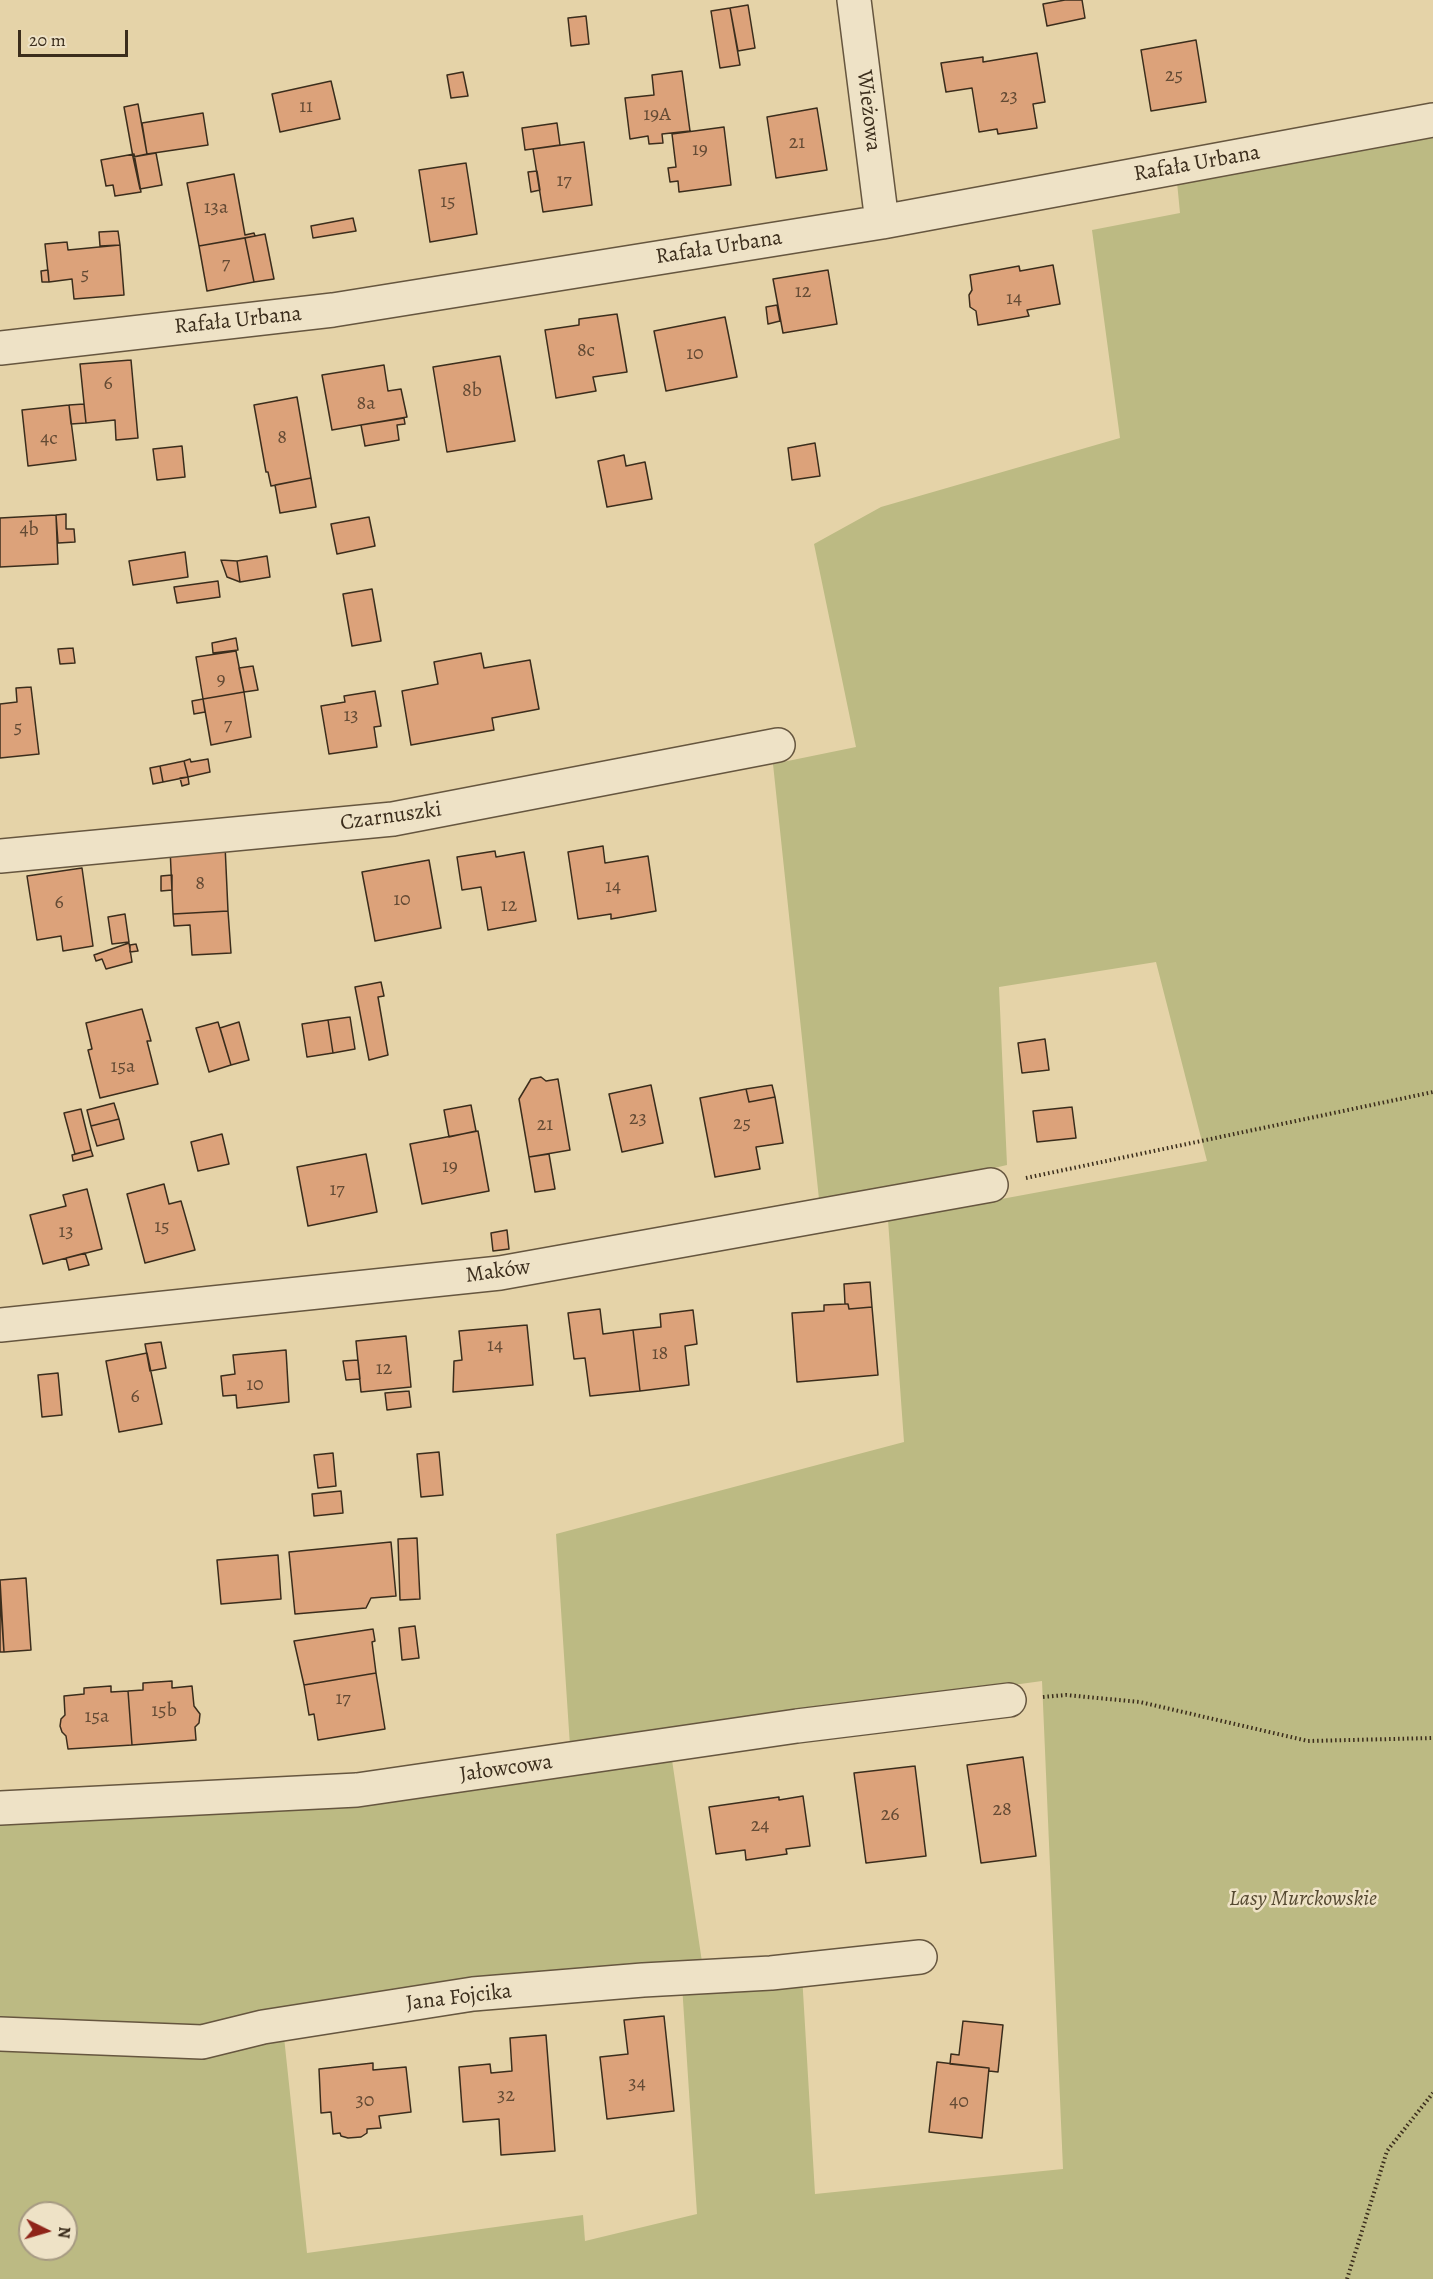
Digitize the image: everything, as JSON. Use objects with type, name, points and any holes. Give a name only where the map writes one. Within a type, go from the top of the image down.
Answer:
[{"type":"street","name":"Wieżowa","points":[[854,0],[882,222]]},
{"type":"street","name":"Rafała Urbana","points":[[0,348],[333,310],[882,222],[1433,120]]},
{"type":"street","name":"Czarnuszki","points":[[0,856],[393,819],[778,745]]},
{"type":"street","name":"Maków","points":[[0,1325],[500,1273],[991,1185]]},
{"type":"street","name":"Jałowcowa","points":[[0,1808],[357,1790],[797,1726],[1009,1700]]},
{"type":"street","name":"Jana Fojcika","points":[[0,2034],[202,2042],[263,2027],[473,1994],[643,1980],[771,1973],[920,1957]]},
{"type":"path","points":[[991,1185],[1433,1092]]},
{"type":"path","points":[[1009,1700],[1066,1695],[1140,1702],[1308,1742],[1433,1738]]},
{"type":"path","points":[[1347,2279],[1387,2151],[1433,2093]]},
{"type":"green space","name":"Lasy Murckowskie","points":[[1433,136],[1433,2279],[0,2279],[0,1822],[672,1760],[702,1962],[801,1958],[815,2194],[1063,2169],[1042,1681],[570,1746],[556,1534],[904,1442],[888,1220],[1207,1161],[1156,962],[999,987],[1007,1165],[886,1193],[819,1199],[773,764],[856,747],[814,544],[881,507],[1120,438],[1092,230],[1180,213],[1177,182]],"holes":[[[682,1985],[697,2214],[585,2241],[583,2215],[307,2253],[284,2037]]]},
{"type":"building","points":[[1082,0],[1085,18],[1047,26],[1043,4]]},
{"type":"building","points":[[748,5],[755,48],[738,51],[730,8]]},
{"type":"building","points":[[730,8],[740,65],[720,68],[711,11]]},
{"type":"building","points":[[586,16],[589,44],[571,46],[568,18]]},
{"type":"building","points":[[1196,40],[1206,102],[1151,111],[1141,50]]},
{"type":"building","points":[[1037,53],[1045,102],[1033,104],[1037,128],[998,134],[997,129],[979,132],[972,88],[946,92],[941,63],[983,57],[983,62]]},
{"type":"building","points":[[682,71],[690,131],[662,134],[663,143],[649,144],[648,136],[630,139],[625,98],[654,95],[652,75]]},
{"type":"building","points":[[463,72],[468,96],[451,98],[447,75]]},
{"type":"building","points":[[331,81],[340,119],[280,132],[272,94]]},
{"type":"building","points":[[138,104],[147,154],[133,157],[124,107]]},
{"type":"building","points":[[817,108],[827,170],[776,178],[767,117]]},
{"type":"building","points":[[203,113],[208,145],[147,154],[142,123]]},
{"type":"building","points":[[557,123],[560,145],[525,150],[522,128]]},
{"type":"building","points":[[724,127],[731,185],[679,192],[678,181],[670,182],[668,168],[676,167],[672,134]]},
{"type":"building","points":[[584,142],[592,205],[543,212],[533,149]]},
{"type":"building","points":[[156,153],[162,185],[140,189],[133,157]]},
{"type":"building","points":[[134,154],[141,192],[115,196],[113,185],[106,186],[101,160]]},
{"type":"building","points":[[466,163],[477,234],[430,242],[419,170]]},
{"type":"building","points":[[537,171],[540,190],[531,192],[528,172]]},
{"type":"building","points":[[234,174],[245,235],[254,233],[255,236],[199,246],[187,183]]},
{"type":"building","points":[[353,218],[356,231],[313,238],[311,226]]},
{"type":"building","points":[[118,231],[120,245],[100,246],[99,232]]},
{"type":"building","points":[[265,234],[274,279],[254,282],[245,238]]},
{"type":"building","points":[[245,238],[254,282],[207,291],[199,246]]},
{"type":"building","points":[[67,242],[68,250],[120,245],[124,295],[74,299],[72,279],[49,282],[45,244]]},
{"type":"building","points":[[1053,265],[1060,304],[1027,310],[1029,316],[978,325],[976,311],[970,307],[969,295],[972,290],[970,275],[1019,266],[1020,271]]},
{"type":"building","points":[[48,270],[49,282],[42,282],[41,271]]},
{"type":"building","points":[[828,270],[837,324],[783,333],[773,279]]},
{"type":"building","points":[[777,305],[780,321],[768,324],[766,307]]},
{"type":"building","points":[[617,314],[627,372],[593,377],[596,391],[556,398],[545,330],[579,325],[579,319]]},
{"type":"building","points":[[725,317],[737,377],[666,391],[654,331]]},
{"type":"building","points":[[500,356],[515,441],[447,452],[433,367]]},
{"type":"building","points":[[131,360],[138,438],[116,440],[115,420],[86,423],[80,364]]},
{"type":"building","points":[[384,365],[388,391],[401,389],[407,417],[332,430],[322,375]]},
{"type":"building","points":[[297,397],[311,478],[271,486],[268,472],[266,472],[254,405]]},
{"type":"building","points":[[84,404],[86,423],[71,424],[69,405]]},
{"type":"building","points":[[69,405],[76,460],[28,466],[22,410]]},
{"type":"building","points":[[404,418],[405,424],[397,425],[399,440],[365,446],[361,425]]},
{"type":"building","points":[[815,443],[820,476],[792,480],[788,448]]},
{"type":"building","points":[[182,446],[185,477],[157,480],[153,449]]},
{"type":"building","points":[[624,455],[626,466],[645,462],[652,499],[607,507],[598,461]]},
{"type":"building","points":[[311,478],[316,507],[280,513],[275,485]]},
{"type":"building","points":[[66,514],[66,529],[74,529],[75,542],[58,543],[56,515]]},
{"type":"building","points":[[56,515],[58,564],[0,567],[0,518]]},
{"type":"building","points":[[369,517],[375,546],[337,554],[331,524]]},
{"type":"building","points":[[185,552],[188,577],[133,585],[129,561]]},
{"type":"building","points":[[267,556],[270,577],[240,582],[237,561]]},
{"type":"building","points":[[221,560],[237,561],[240,582],[227,577]]},
{"type":"building","points":[[218,581],[220,597],[177,603],[174,587]]},
{"type":"building","points":[[372,589],[381,641],[352,646],[343,594]]},
{"type":"building","points":[[236,638],[238,650],[213,653],[212,643]]},
{"type":"building","points":[[73,648],[75,663],[60,664],[58,649]]},
{"type":"building","points":[[236,651],[244,692],[203,699],[196,657]]},
{"type":"building","points":[[481,653],[484,668],[530,660],[539,709],[492,718],[494,730],[411,745],[402,691],[438,684],[434,662]]},
{"type":"building","points":[[253,666],[258,690],[244,692],[239,668]]},
{"type":"building","points":[[31,687],[39,754],[0,758],[0,704],[17,702],[16,688]]},
{"type":"building","points":[[375,691],[381,726],[374,727],[377,747],[329,754],[321,706],[345,702],[344,696]]},
{"type":"building","points":[[244,692],[251,737],[211,745],[203,699]]},
{"type":"building","points":[[203,699],[205,712],[194,714],[192,701]]},
{"type":"building","points":[[190,759],[191,762],[208,759],[210,772],[188,777],[184,761]]},
{"type":"building","points":[[184,761],[188,777],[163,782],[160,766]]},
{"type":"building","points":[[160,766],[163,782],[153,784],[150,768]]},
{"type":"building","points":[[188,777],[189,784],[182,786],[180,778]]},
{"type":"building","points":[[225,845],[228,911],[173,914],[170,848]]},
{"type":"building","points":[[603,846],[605,863],[648,856],[656,911],[611,919],[611,914],[578,919],[568,852]]},
{"type":"building","points":[[495,851],[496,857],[524,852],[536,921],[488,930],[481,887],[462,890],[457,857]]},
{"type":"building","points":[[429,860],[441,928],[375,941],[362,872]]},
{"type":"building","points":[[82,868],[93,946],[63,951],[61,936],[37,940],[27,876]]},
{"type":"building","points":[[172,875],[172,890],[161,891],[161,876]]},
{"type":"building","points":[[228,911],[231,953],[192,955],[190,925],[174,926],[173,914]]},
{"type":"building","points":[[125,914],[129,942],[112,944],[108,917]]},
{"type":"building","points":[[129,943],[132,962],[106,969],[102,959],[96,961],[94,955]]},
{"type":"building","points":[[136,944],[138,951],[130,952],[130,945]]},
{"type":"building","points":[[381,982],[384,996],[378,997],[388,1055],[369,1060],[355,987]]},
{"type":"building","points":[[142,1009],[151,1041],[147,1041],[158,1084],[100,1098],[88,1050],[92,1049],[86,1023]]},
{"type":"building","points":[[350,1017],[355,1049],[333,1053],[328,1020]]},
{"type":"building","points":[[328,1020],[333,1053],[307,1057],[302,1024]]},
{"type":"building","points":[[218,1022],[231,1065],[209,1072],[196,1028]]},
{"type":"building","points":[[239,1022],[249,1060],[231,1065],[220,1028]]},
{"type":"building","points":[[1045,1039],[1049,1070],[1022,1073],[1018,1043]]},
{"type":"building","points":[[541,1077],[546,1081],[558,1079],[570,1150],[529,1157],[519,1099],[531,1079]]},
{"type":"building","points":[[651,1085],[663,1143],[622,1152],[609,1094]]},
{"type":"building","points":[[772,1085],[775,1097],[749,1102],[746,1089]]},
{"type":"building","points":[[746,1089],[749,1102],[775,1097],[783,1143],[756,1147],[760,1169],[715,1177],[700,1098]]},
{"type":"building","points":[[114,1103],[119,1119],[91,1126],[87,1110]]},
{"type":"building","points":[[471,1105],[476,1131],[449,1137],[444,1110]]},
{"type":"building","points":[[1072,1107],[1076,1138],[1037,1142],[1033,1111]]},
{"type":"building","points":[[81,1109],[91,1150],[75,1154],[64,1113]]},
{"type":"building","points":[[119,1119],[124,1139],[97,1146],[91,1126]]},
{"type":"building","points":[[478,1131],[489,1191],[422,1204],[410,1144]]},
{"type":"building","points":[[222,1134],[229,1164],[198,1171],[191,1142]]},
{"type":"building","points":[[91,1150],[93,1156],[73,1161],[72,1155]]},
{"type":"building","points":[[366,1154],[377,1212],[308,1226],[297,1167]]},
{"type":"building","points":[[549,1154],[555,1189],[535,1192],[529,1157]]},
{"type":"building","points":[[164,1184],[169,1204],[181,1201],[195,1250],[145,1263],[127,1194]]},
{"type":"building","points":[[87,1189],[102,1249],[43,1264],[30,1215],[66,1206],[63,1195]]},
{"type":"building","points":[[507,1230],[509,1249],[493,1251],[491,1233]]},
{"type":"building","points":[[85,1253],[89,1265],[69,1270],[66,1258]]},
{"type":"building","points":[[870,1282],[872,1307],[849,1309],[848,1304],[845,1304],[844,1284]]},
{"type":"building","points":[[848,1304],[849,1309],[872,1307],[878,1375],[797,1382],[792,1313],[824,1311],[824,1305]]},
{"type":"building","points":[[600,1309],[603,1334],[633,1330],[640,1391],[590,1396],[585,1358],[574,1359],[568,1313]]},
{"type":"building","points":[[693,1310],[697,1344],[685,1346],[689,1385],[640,1391],[633,1330],[661,1327],[660,1314]]},
{"type":"building","points":[[527,1325],[533,1385],[453,1392],[454,1361],[462,1360],[459,1331]]},
{"type":"building","points":[[406,1336],[411,1387],[361,1392],[356,1341]]},
{"type":"building","points":[[161,1342],[166,1368],[150,1371],[145,1344]]},
{"type":"building","points":[[286,1350],[289,1402],[237,1408],[236,1395],[223,1396],[221,1376],[235,1374],[233,1355]]},
{"type":"building","points":[[147,1353],[162,1424],[119,1432],[106,1361]]},
{"type":"building","points":[[358,1360],[360,1379],[346,1380],[343,1361]]},
{"type":"building","points":[[58,1373],[62,1415],[42,1417],[38,1375]]},
{"type":"building","points":[[409,1391],[411,1407],[387,1410],[385,1393]]},
{"type":"building","points":[[439,1452],[443,1495],[421,1497],[417,1454]]},
{"type":"building","points":[[333,1453],[336,1486],[318,1488],[314,1455]]},
{"type":"building","points":[[341,1491],[343,1513],[314,1516],[312,1494]]},
{"type":"building","points":[[417,1538],[420,1599],[400,1600],[398,1539]]},
{"type":"building","points":[[391,1542],[396,1596],[371,1598],[366,1608],[295,1614],[289,1552]]},
{"type":"building","points":[[278,1555],[281,1599],[221,1604],[217,1560]]},
{"type":"building","points":[[26,1578],[31,1650],[4,1652],[0,1580]]},
{"type":"building","points":[[0,1594],[4,1652],[0,1652]]},
{"type":"building","points":[[415,1626],[419,1658],[402,1660],[399,1628]]},
{"type":"building","points":[[373,1629],[375,1641],[372,1642],[376,1673],[304,1685],[294,1641]]},
{"type":"building","points":[[376,1673],[385,1729],[318,1740],[314,1714],[309,1715],[304,1685]]},
{"type":"building","points":[[172,1681],[172,1688],[192,1686],[194,1706],[200,1714],[199,1723],[195,1727],[196,1740],[132,1745],[128,1691],[143,1690],[143,1683]]},
{"type":"building","points":[[111,1686],[111,1692],[128,1691],[132,1745],[68,1749],[66,1736],[60,1726],[61,1719],[65,1715],[64,1696],[84,1694],[84,1688]]},
{"type":"building","points":[[1023,1757],[1036,1856],[981,1863],[967,1765]]},
{"type":"building","points":[[915,1766],[926,1856],[866,1863],[854,1773]]},
{"type":"building","points":[[803,1796],[810,1846],[786,1849],[787,1854],[746,1860],[745,1850],[716,1854],[709,1807]]},
{"type":"building","points":[[664,2016],[674,2111],[607,2119],[600,2057],[628,2054],[624,2020]]},
{"type":"building","points":[[963,2021],[1003,2025],[998,2072],[989,2071],[989,2068],[950,2064],[951,2054],[959,2055]]},
{"type":"building","points":[[546,2035],[555,2151],[501,2155],[499,2119],[463,2122],[459,2067],[490,2064],[491,2073],[512,2071],[510,2038]]},
{"type":"building","points":[[937,2062],[989,2068],[982,2138],[929,2132]]},
{"type":"building","points":[[373,2063],[373,2070],[406,2067],[411,2112],[379,2116],[381,2128],[367,2129],[367,2133],[361,2137],[348,2138],[341,2136],[340,2133],[333,2134],[331,2112],[321,2113],[319,2069]]}]
